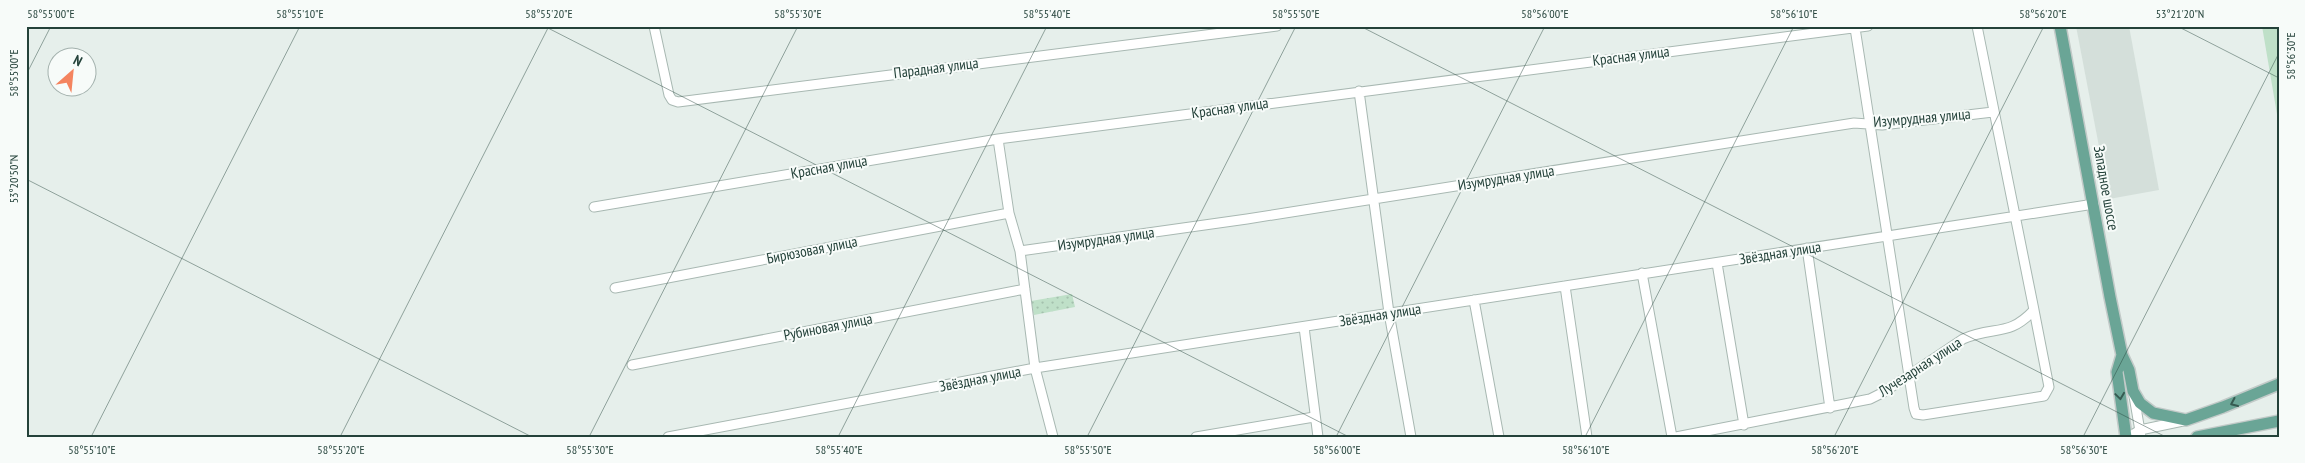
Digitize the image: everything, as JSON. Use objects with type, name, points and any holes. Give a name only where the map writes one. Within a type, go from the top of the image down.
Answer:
[{"type":"main road","name":"Западное шоссе","points":[[2060,26],[2122,355],[2129,370],[2133,391]]},
{"type":"main road","name":"Западное шоссе","points":[[2122,355],[2117,372],[2127,437]]},
{"type":"main road","points":[[2133,391],[2140,403],[2153,413],[2186,420],[2279,384]]},
{"type":"main road","points":[[2197,437],[2279,421]]},
{"type":"street","name":"Парадная улица","points":[[654,26],[669,95],[672,100],[678,102],[1277,26]]},
{"type":"street","name":"Красная улица","points":[[594,207],[998,139],[1868,26]]},
{"type":"street","points":[[1856,28],[1914,408],[1920,415],[2044,396],[2049,387],[1977,26]]},
{"type":"street","points":[[1359,91],[1389,313],[1411,437]]},
{"type":"street","name":"Изумрудная улица","points":[[1020,250],[1247,220],[1844,124],[1882,124],[1993,112]]},
{"type":"street","points":[[998,139],[1009,213],[1020,250],[1034,368],[1053,437]]},
{"type":"street","name":"Звёздная улица","points":[[668,437],[1034,368],[1304,328],[1642,273],[2094,204]]},
{"type":"street","name":"Бирюзовая улица","points":[[615,288],[1009,213]]},
{"type":"street","points":[[1807,248],[1830,408]]},
{"type":"street","points":[[1717,263],[1744,425]]},
{"type":"street","points":[[1642,273],[1672,437]]},
{"type":"street","points":[[1564,286],[1587,437]]},
{"type":"street","name":"Рубиновая улица","points":[[632,365],[1024,289]]},
{"type":"street","points":[[1474,300],[1499,437]]},
{"type":"street","name":"Лучезарная улица","points":[[1676,437],[1870,399],[1910,375],[1963,339],[2012,328],[2023,322],[2034,310]]},
{"type":"street","points":[[1304,328],[1318,437]]},
{"type":"street","name":"Западное шоссе","points":[[2133,391],[2140,433]]},
{"type":"street","points":[[1196,437],[1314,417]]},
{"type":"street","points":[[2127,437],[2186,420]]},
{"type":"shaded area","points":[[2076,26],[2129,26],[2159,190],[2109,199]]},
{"type":"green space","points":[[2262,26],[2279,26],[2279,126]]},
{"type":"green space","points":[[1072,294],[1075,307],[1034,315],[1031,301]]}]
